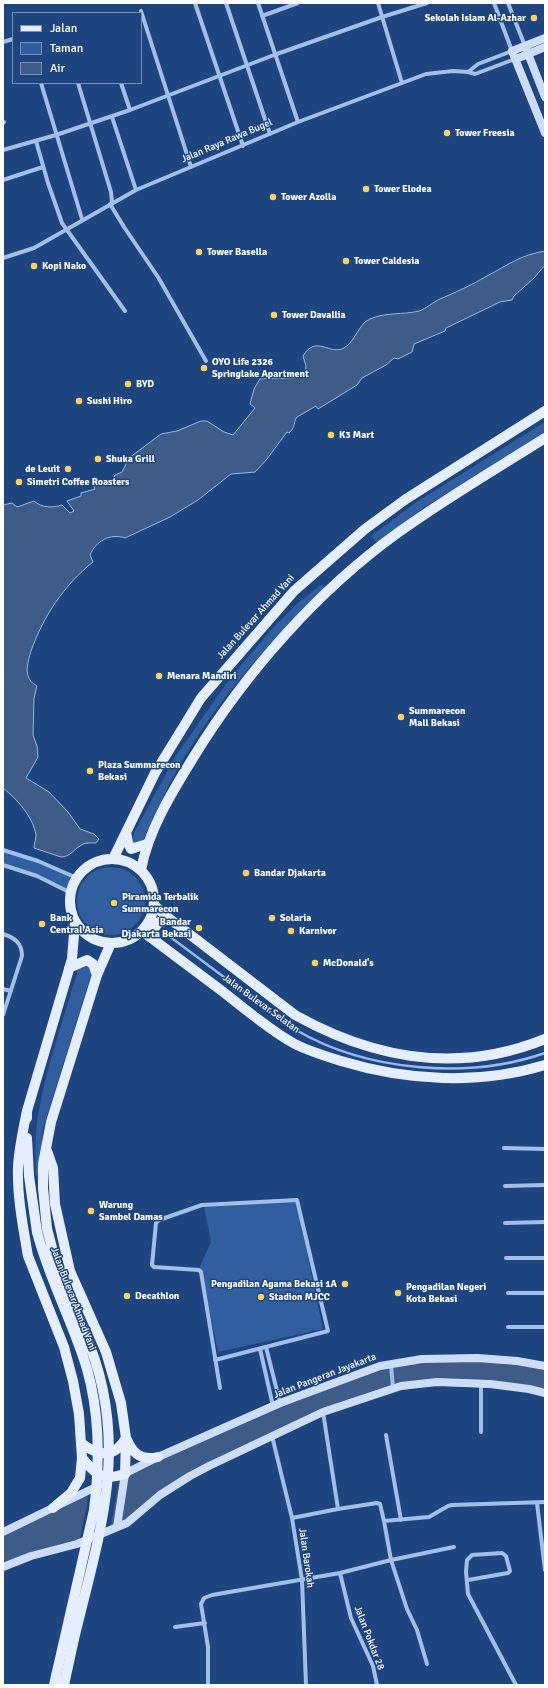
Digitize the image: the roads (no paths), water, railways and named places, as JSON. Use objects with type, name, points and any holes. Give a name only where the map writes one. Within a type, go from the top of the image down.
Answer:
[{"type":"main road","name":"Jalan Bulevar Ahmad Yani","points":[[113,859],[155,774],[201,698],[294,591],[365,530],[406,499],[545,411]]},
{"type":"main road","points":[[140,870],[147,844],[177,783],[230,701],[304,615],[338,582],[399,532],[545,438]]},
{"type":"main road","points":[[126,832],[128,843],[131,848],[147,844]]},
{"type":"main road","points":[[113,859],[128,862],[140,870],[152,886],[155,896],[155,906],[147,924],[133,938],[122,942],[111,943],[100,942],[82,931],[75,922],[71,910],[71,893],[78,878],[87,868],[99,861],[113,859]]},
{"type":"main road","name":"Jalan Bulevar Selatan","points":[[155,906],[171,920],[295,1015],[315,1026],[355,1043],[380,1050],[412,1056],[474,1057],[504,1052],[545,1039]]},
{"type":"main road","points":[[156,941],[153,935],[153,930],[159,922],[171,920]]},
{"type":"main road","name":"Jalan Bulevar Ahmad Yani","points":[[54,1685],[94,1510],[98,1471],[98,1442],[95,1409],[87,1370],[78,1343],[43,1256],[37,1232],[26,1145],[28,1111],[72,959],[75,922]]},
{"type":"main road","name":"Jalan Bulevar Selatan","points":[[142,930],[261,1022],[293,1043],[318,1054],[382,1072],[404,1075],[456,1078],[506,1074],[545,1064]]},
{"type":"main road","name":"Jalan Bulevar Ahmad Yani","points":[[64,1685],[104,1511],[108,1481],[109,1437],[104,1398],[95,1361],[55,1259],[47,1229],[42,1188],[43,1164],[47,1151],[51,1122],[97,975],[111,943]]},
{"type":"main road","points":[[69,968],[87,960],[93,964],[97,975]]},
{"type":"main road","points":[[28,1111],[21,1139],[18,1167],[19,1195],[25,1238],[30,1262],[69,1365],[79,1414],[82,1458],[80,1478],[76,1486],[71,1493],[52,1508]]},
{"type":"main road","points":[[47,1151],[53,1168],[55,1204],[70,1271],[106,1352],[121,1403],[126,1438],[125,1478],[101,1476],[94,1472],[82,1458]]},
{"type":"main road","points":[[81,1443],[99,1454],[106,1453],[122,1446],[126,1438]]},
{"type":"main road","points":[[126,1438],[132,1450],[137,1454],[151,1459],[158,1457]]},
{"type":"street","points":[[195,3],[218,76],[243,146]]},
{"type":"street","points":[[226,3],[270,134]]},
{"type":"street","points":[[258,3],[274,55],[298,122]]},
{"type":"street","points":[[262,16],[298,3]]},
{"type":"street","points":[[378,3],[402,83]]},
{"type":"street","points":[[3,150],[112,117],[274,55],[382,17],[427,3]]},
{"type":"street","points":[[494,3],[545,132]]},
{"type":"street","points":[[508,3],[545,97]]},
{"type":"street","points":[[142,14],[191,167]]},
{"type":"street","points":[[526,50],[545,38]]},
{"type":"street","points":[[526,50],[545,47]]},
{"type":"street","name":"Jalan Raya Rawa Bugel","points":[[3,258],[34,248],[82,219],[136,190],[298,122],[432,73],[468,72],[474,74],[526,50]]},
{"type":"street","name":"Jalan Raya Rawa Bugel","points":[[468,72],[478,64],[514,55]]},
{"type":"street","points":[[41,84],[82,219]]},
{"type":"street","points":[[78,84],[111,192],[111,203],[124,227],[158,277],[206,361]]},
{"type":"street","points":[[122,84],[130,110]]},
{"type":"street","points":[[112,117],[136,190]]},
{"type":"street","points":[[36,141],[62,223],[125,311]]},
{"type":"street","points":[[3,180],[43,167]]},
{"type":"street","points":[[3,850],[38,861],[78,878]]},
{"type":"street","points":[[3,865],[37,876],[71,893]]},
{"type":"street","points":[[3,934],[14,937],[22,951],[22,956],[3,1016]]},
{"type":"street","points":[[3,989],[11,991]]},
{"type":"street","points":[[504,1148],[545,1149]]},
{"type":"street","points":[[506,1186],[545,1185]]},
{"type":"street","points":[[215,1360],[327,1332],[328,1329],[299,1202],[294,1199],[202,1205],[158,1220],[156,1223],[152,1265],[154,1267],[199,1270],[201,1272],[215,1360],[220,1388]]},
{"type":"street","points":[[505,1223],[545,1222]]},
{"type":"street","points":[[506,1258],[545,1258]]},
{"type":"street","points":[[508,1294],[545,1293]]},
{"type":"street","points":[[508,1327],[545,1327]]},
{"type":"street","points":[[266,1347],[277,1404]]},
{"type":"street","points":[[260,1349],[277,1404]]},
{"type":"street","name":"Jalan Pangeran Jayakarta","points":[[3,1532],[52,1508],[125,1478],[158,1457],[277,1404],[333,1382],[380,1366],[391,1363],[436,1358],[478,1358],[517,1361],[545,1366]]},
{"type":"street","points":[[391,1363],[393,1389]]},
{"type":"street","points":[[3,1567],[31,1556],[77,1544],[127,1523],[160,1495],[190,1476],[272,1435],[323,1412],[401,1386],[438,1382],[481,1384],[529,1389],[545,1393]]},
{"type":"street","points":[[481,1384],[481,1432]]},
{"type":"street","points":[[323,1412],[338,1509]]},
{"type":"street","name":"Jalan Barokah","points":[[272,1435],[292,1518],[302,1580],[306,1685]]},
{"type":"street","points":[[386,1435],[401,1520]]},
{"type":"street","points":[[117,1527],[125,1478]]},
{"type":"street","points":[[384,1521],[428,1517],[452,1505],[545,1502]]},
{"type":"street","points":[[537,1503],[545,1570]]},
{"type":"street","points":[[292,1518],[338,1509],[380,1504],[391,1560],[427,1664]]},
{"type":"street","points":[[208,1685],[208,1646],[201,1604],[204,1598],[212,1595],[340,1573],[391,1560],[454,1547]]},
{"type":"street","points":[[468,1580],[508,1573],[510,1570],[506,1556],[502,1553],[472,1555],[467,1560],[466,1572],[468,1580],[468,1594],[516,1685]]},
{"type":"street","name":"Jalan Pokdar 28","points":[[340,1573],[351,1618],[373,1666],[377,1685]]},
{"type":"street","points":[[175,1627],[205,1623]]},
{"type":"water","points":[[545,251],[545,265],[534,278],[514,296],[512,300],[500,302],[446,328],[445,331],[414,344],[412,352],[398,359],[394,358],[386,365],[362,378],[357,385],[318,409],[316,406],[297,417],[291,431],[289,433],[287,432],[267,459],[255,472],[231,474],[198,500],[170,517],[125,538],[109,537],[104,539],[96,546],[90,555],[93,562],[73,581],[56,602],[48,614],[31,651],[27,671],[30,679],[37,686],[34,698],[33,735],[37,746],[38,757],[26,778],[49,792],[68,812],[80,829],[94,834],[99,839],[96,843],[82,845],[64,857],[34,848],[36,835],[32,822],[14,797],[3,788],[3,505],[12,503],[17,507],[34,501],[47,507],[62,505],[70,513],[74,511],[67,501],[81,496],[81,493],[95,489],[94,486],[113,480],[115,475],[122,472],[129,458],[161,434],[177,431],[201,421],[207,421],[224,432],[233,435],[255,408],[250,404],[254,389],[260,379],[295,378],[305,375],[306,366],[303,356],[313,347],[318,346],[334,350],[344,348],[351,342],[363,324],[370,319],[382,315],[422,310],[437,300],[470,285],[514,261],[528,255]]},
{"type":"water","points":[[436,1358],[545,1366],[545,1393],[529,1389],[417,1384],[354,1401],[190,1476],[127,1523],[3,1567],[3,1532],[158,1457],[380,1366]]},
{"type":"waterway","points":[[165,933],[273,1015],[296,1030],[324,1044],[354,1055],[418,1067],[451,1068],[483,1067],[545,1053]]},
{"type":"place","name":"Sekolah Islam Al-Azhar","points":[[534,18]]},
{"type":"place","name":"Tower Freesia","points":[[447,133]]},
{"type":"place","name":"Tower Elodea","points":[[366,189]]},
{"type":"place","name":"Tower Azolla","points":[[273,197]]},
{"type":"place","name":"Tower Basella","points":[[199,252]]},
{"type":"place","name":"Tower Caldesia","points":[[346,261]]},
{"type":"place","name":"Kopi Nako","points":[[34,266]]},
{"type":"place","name":"Tower Davallia","points":[[274,315]]},
{"type":"place","name":"OYO Life 2326 Springlake Apartment","points":[[204,368]]},
{"type":"place","name":"BYD","points":[[128,384]]},
{"type":"place","name":"Sushi Hiro","points":[[79,401]]},
{"type":"place","name":"K3 Mart","points":[[331,435]]},
{"type":"place","name":"Shuka Grill","points":[[98,459]]},
{"type":"place","name":"de Leuit","points":[[68,469]]},
{"type":"place","name":"Simetri Coffee Roasters","points":[[19,482]]},
{"type":"place","name":"Menara Mandiri","points":[[159,676]]},
{"type":"place","name":"Summarecon Mall Bekasi","points":[[401,717]]},
{"type":"place","name":"Plaza Summarecon Bekasi","points":[[90,771]]},
{"type":"place","name":"Bandar Djakarta","points":[[246,873]]},
{"type":"place","name":"Piramida Terbalik Summarecon","points":[[114,903]]},
{"type":"place","name":"Solaria","points":[[272,918]]},
{"type":"place","name":"Bank Central Asia","points":[[42,924]]},
{"type":"place","name":"Bandar Djakarta Bekasi","points":[[199,928]]},
{"type":"place","name":"Karnivor","points":[[291,931]]},
{"type":"place","name":"McDonald's","points":[[315,963]]},
{"type":"place","name":"Warung Sambel Damas","points":[[91,1211]]},
{"type":"place","name":"Pengadilan Agama Bekasi 1A","points":[[345,1284]]},
{"type":"place","name":"Pengadilan Negeri Kota Bekasi","points":[[398,1293]]},
{"type":"place","name":"Decathlon","points":[[127,1296]]},
{"type":"place","name":"Stadion MJCC","points":[[261,1297]]}]
